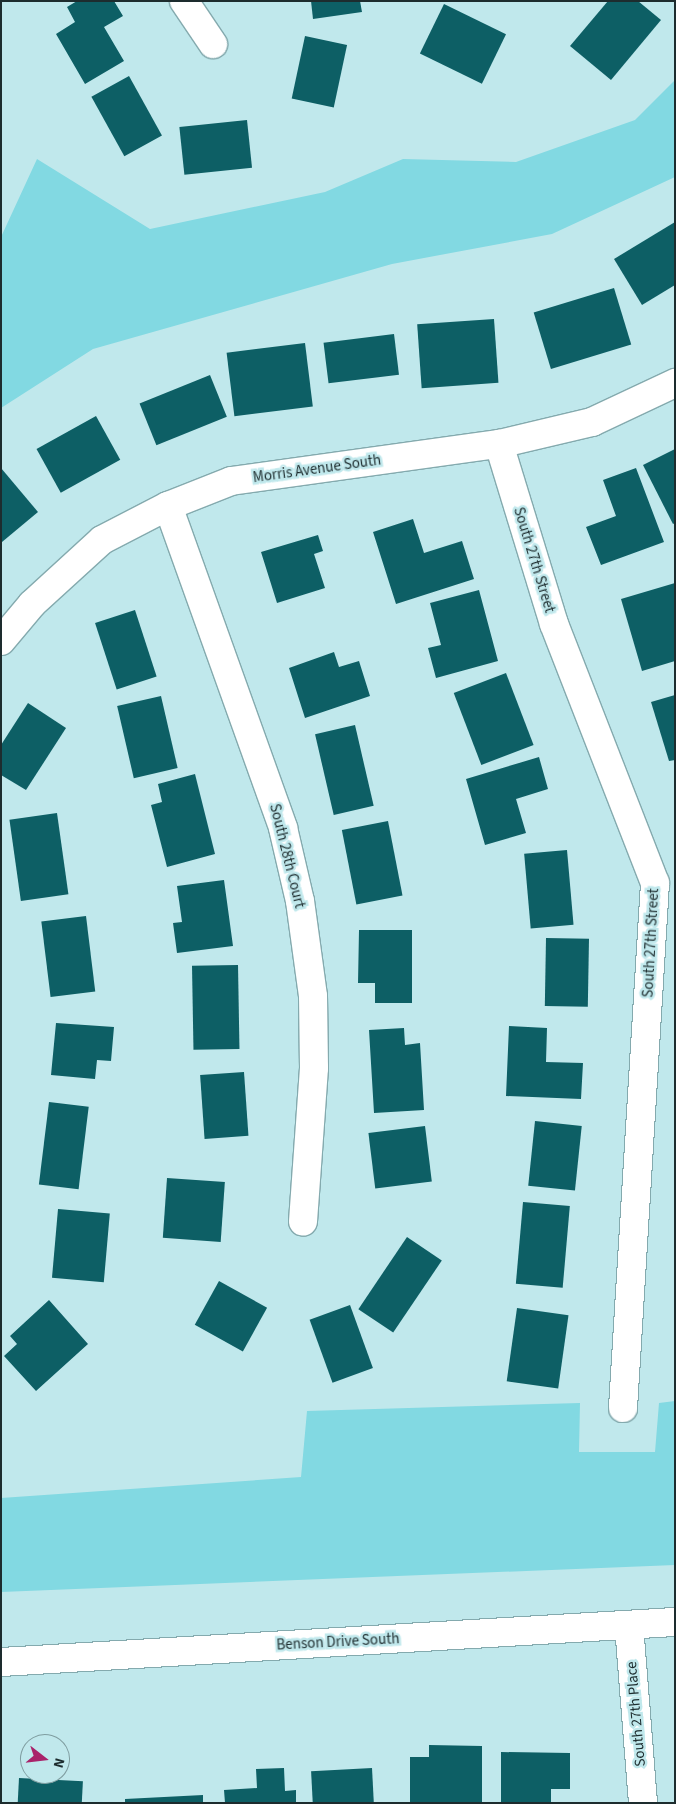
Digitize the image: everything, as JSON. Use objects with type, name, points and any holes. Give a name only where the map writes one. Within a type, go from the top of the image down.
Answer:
[{"type":"street","points":[[184,1],[213,44]]},
{"type":"street","name":"Morris Avenue South","points":[[1,641],[32,604],[102,540],[168,506],[231,481],[499,444],[592,422],[675,383]]},
{"type":"street","name":"South 27th Street","points":[[499,444],[554,624],[665,882],[623,1408]]},
{"type":"street","name":"South 28th Court","points":[[168,506],[283,828],[300,901],[313,996],[314,1068],[302,1222]]},
{"type":"street","name":"Benson Drive South","points":[[1,1662],[675,1622]]},
{"type":"street","name":"South 27th Place","points":[[629,1625],[643,1803]]},
{"type":"shaded area","points":[[675,80],[675,177],[552,234],[392,264],[93,349],[1,408],[1,237],[37,159],[150,229],[325,192],[403,159],[516,162],[635,120]]},
{"type":"shaded area","points":[[675,1401],[675,1565],[1,1592],[1,1498],[301,1477],[307,1411],[580,1403],[579,1452],[655,1452],[659,1403]]},
{"type":"building","points":[[77,1],[114,1],[123,16],[104,27],[124,61],[85,84],[56,34],[75,22],[67,7]]},
{"type":"building","points":[[311,1],[360,1],[362,12],[313,19]]},
{"type":"building","points":[[608,1],[638,1],[661,20],[611,80],[570,46]]},
{"type":"building","points":[[444,4],[506,34],[482,84],[420,53]]},
{"type":"building","points":[[305,36],[347,45],[334,108],[292,99]]},
{"type":"building","points":[[129,76],[162,135],[124,156],[91,97]]},
{"type":"building","points":[[247,120],[252,168],[184,175],[179,127]]},
{"type":"building","points":[[675,222],[675,285],[642,305],[614,259]]},
{"type":"building","points":[[614,288],[631,344],[551,369],[534,313]]},
{"type":"building","points":[[494,319],[498,383],[422,388],[417,324]]},
{"type":"building","points":[[394,334],[399,375],[329,383],[324,343]]},
{"type":"building","points":[[305,343],[313,407],[234,416],[227,353]]},
{"type":"building","points":[[210,375],[227,417],[156,445],[140,403]]},
{"type":"building","points":[[96,416],[120,460],[61,493],[37,449]]},
{"type":"building","points":[[675,449],[675,523],[673,524],[643,465]]},
{"type":"building","points":[[1,468],[38,512],[2,542],[1,540]]},
{"type":"building","points":[[636,468],[664,542],[601,565],[586,527],[616,516],[603,480]]},
{"type":"building","points":[[413,519],[424,553],[462,541],[474,579],[396,604],[373,532]]},
{"type":"building","points":[[318,535],[323,551],[314,554],[325,588],[277,603],[261,552]]},
{"type":"building","points":[[675,583],[675,661],[642,671],[621,599]]},
{"type":"building","points":[[479,590],[498,661],[436,678],[428,648],[441,645],[430,603]]},
{"type":"building","points":[[135,610],[157,677],[117,690],[95,623]]},
{"type":"building","points":[[334,652],[339,667],[359,661],[370,696],[305,718],[289,668]]},
{"type":"building","points":[[506,673],[534,745],[481,765],[454,693]]},
{"type":"building","points":[[675,695],[675,760],[669,761],[651,702]]},
{"type":"building","points":[[161,696],[178,768],[134,778],[117,706]]},
{"type":"building","points":[[28,703],[66,728],[26,790],[1,775],[1,745]]},
{"type":"building","points":[[355,725],[374,806],[334,815],[315,734]]},
{"type":"building","points":[[539,757],[548,789],[516,799],[526,833],[485,845],[466,779]]},
{"type":"building","points":[[195,774],[215,854],[167,867],[151,805],[162,802],[158,784]]},
{"type":"building","points":[[57,813],[68,894],[21,901],[9,820]]},
{"type":"building","points":[[388,821],[403,896],[356,905],[342,830]]},
{"type":"building","points":[[567,850],[574,925],[531,928],[524,854]]},
{"type":"building","points":[[224,880],[233,946],[177,953],[173,923],[182,922],[177,886]]},
{"type":"building","points":[[86,916],[95,991],[51,997],[41,921]]},
{"type":"building","points":[[359,930],[412,930],[412,1003],[375,1003],[375,983],[358,983]]},
{"type":"building","points":[[546,938],[589,939],[588,1007],[545,1006]]},
{"type":"building","points":[[238,965],[239,1049],[193,1050],[192,966]]},
{"type":"building","points":[[56,1023],[114,1027],[111,1061],[97,1060],[95,1079],[51,1075]]},
{"type":"building","points":[[509,1026],[547,1028],[546,1062],[583,1063],[581,1099],[506,1096]]},
{"type":"building","points":[[404,1028],[405,1045],[420,1043],[424,1110],[374,1113],[369,1030]]},
{"type":"building","points":[[244,1072],[248,1136],[205,1139],[200,1075]]},
{"type":"building","points":[[49,1102],[89,1107],[79,1189],[39,1184]]},
{"type":"building","points":[[535,1121],[582,1126],[575,1191],[528,1186]]},
{"type":"building","points":[[425,1126],[432,1182],[375,1189],[368,1133]]},
{"type":"building","points":[[167,1178],[225,1182],[221,1242],[163,1238]]},
{"type":"building","points":[[523,1202],[570,1206],[563,1288],[516,1284]]},
{"type":"building","points":[[58,1209],[110,1214],[104,1282],[52,1278]]},
{"type":"building","points":[[407,1237],[442,1260],[393,1333],[358,1309]]},
{"type":"building","points":[[219,1281],[267,1308],[243,1351],[195,1325]]},
{"type":"building","points":[[49,1300],[88,1344],[36,1391],[4,1356],[17,1344],[10,1336]]},
{"type":"building","points":[[350,1305],[373,1368],[333,1383],[310,1320]]},
{"type":"building","points":[[517,1308],[568,1315],[558,1389],[507,1381]]},
{"type":"building","points":[[429,1745],[482,1746],[482,1803],[410,1802],[410,1757],[429,1757]]},
{"type":"building","points":[[501,1752],[570,1753],[570,1789],[551,1789],[551,1803],[501,1803]]},
{"type":"building","points":[[284,1768],[285,1791],[296,1790],[296,1803],[225,1803],[224,1790],[257,1788],[256,1769]]},
{"type":"building","points":[[372,1768],[374,1803],[313,1803],[311,1771]]},
{"type":"building","points":[[19,1778],[20,1784],[70,1784],[70,1781],[83,1781],[82,1803],[18,1803]]},
{"type":"building","points":[[203,1795],[203,1803],[125,1803],[125,1799]]}]
